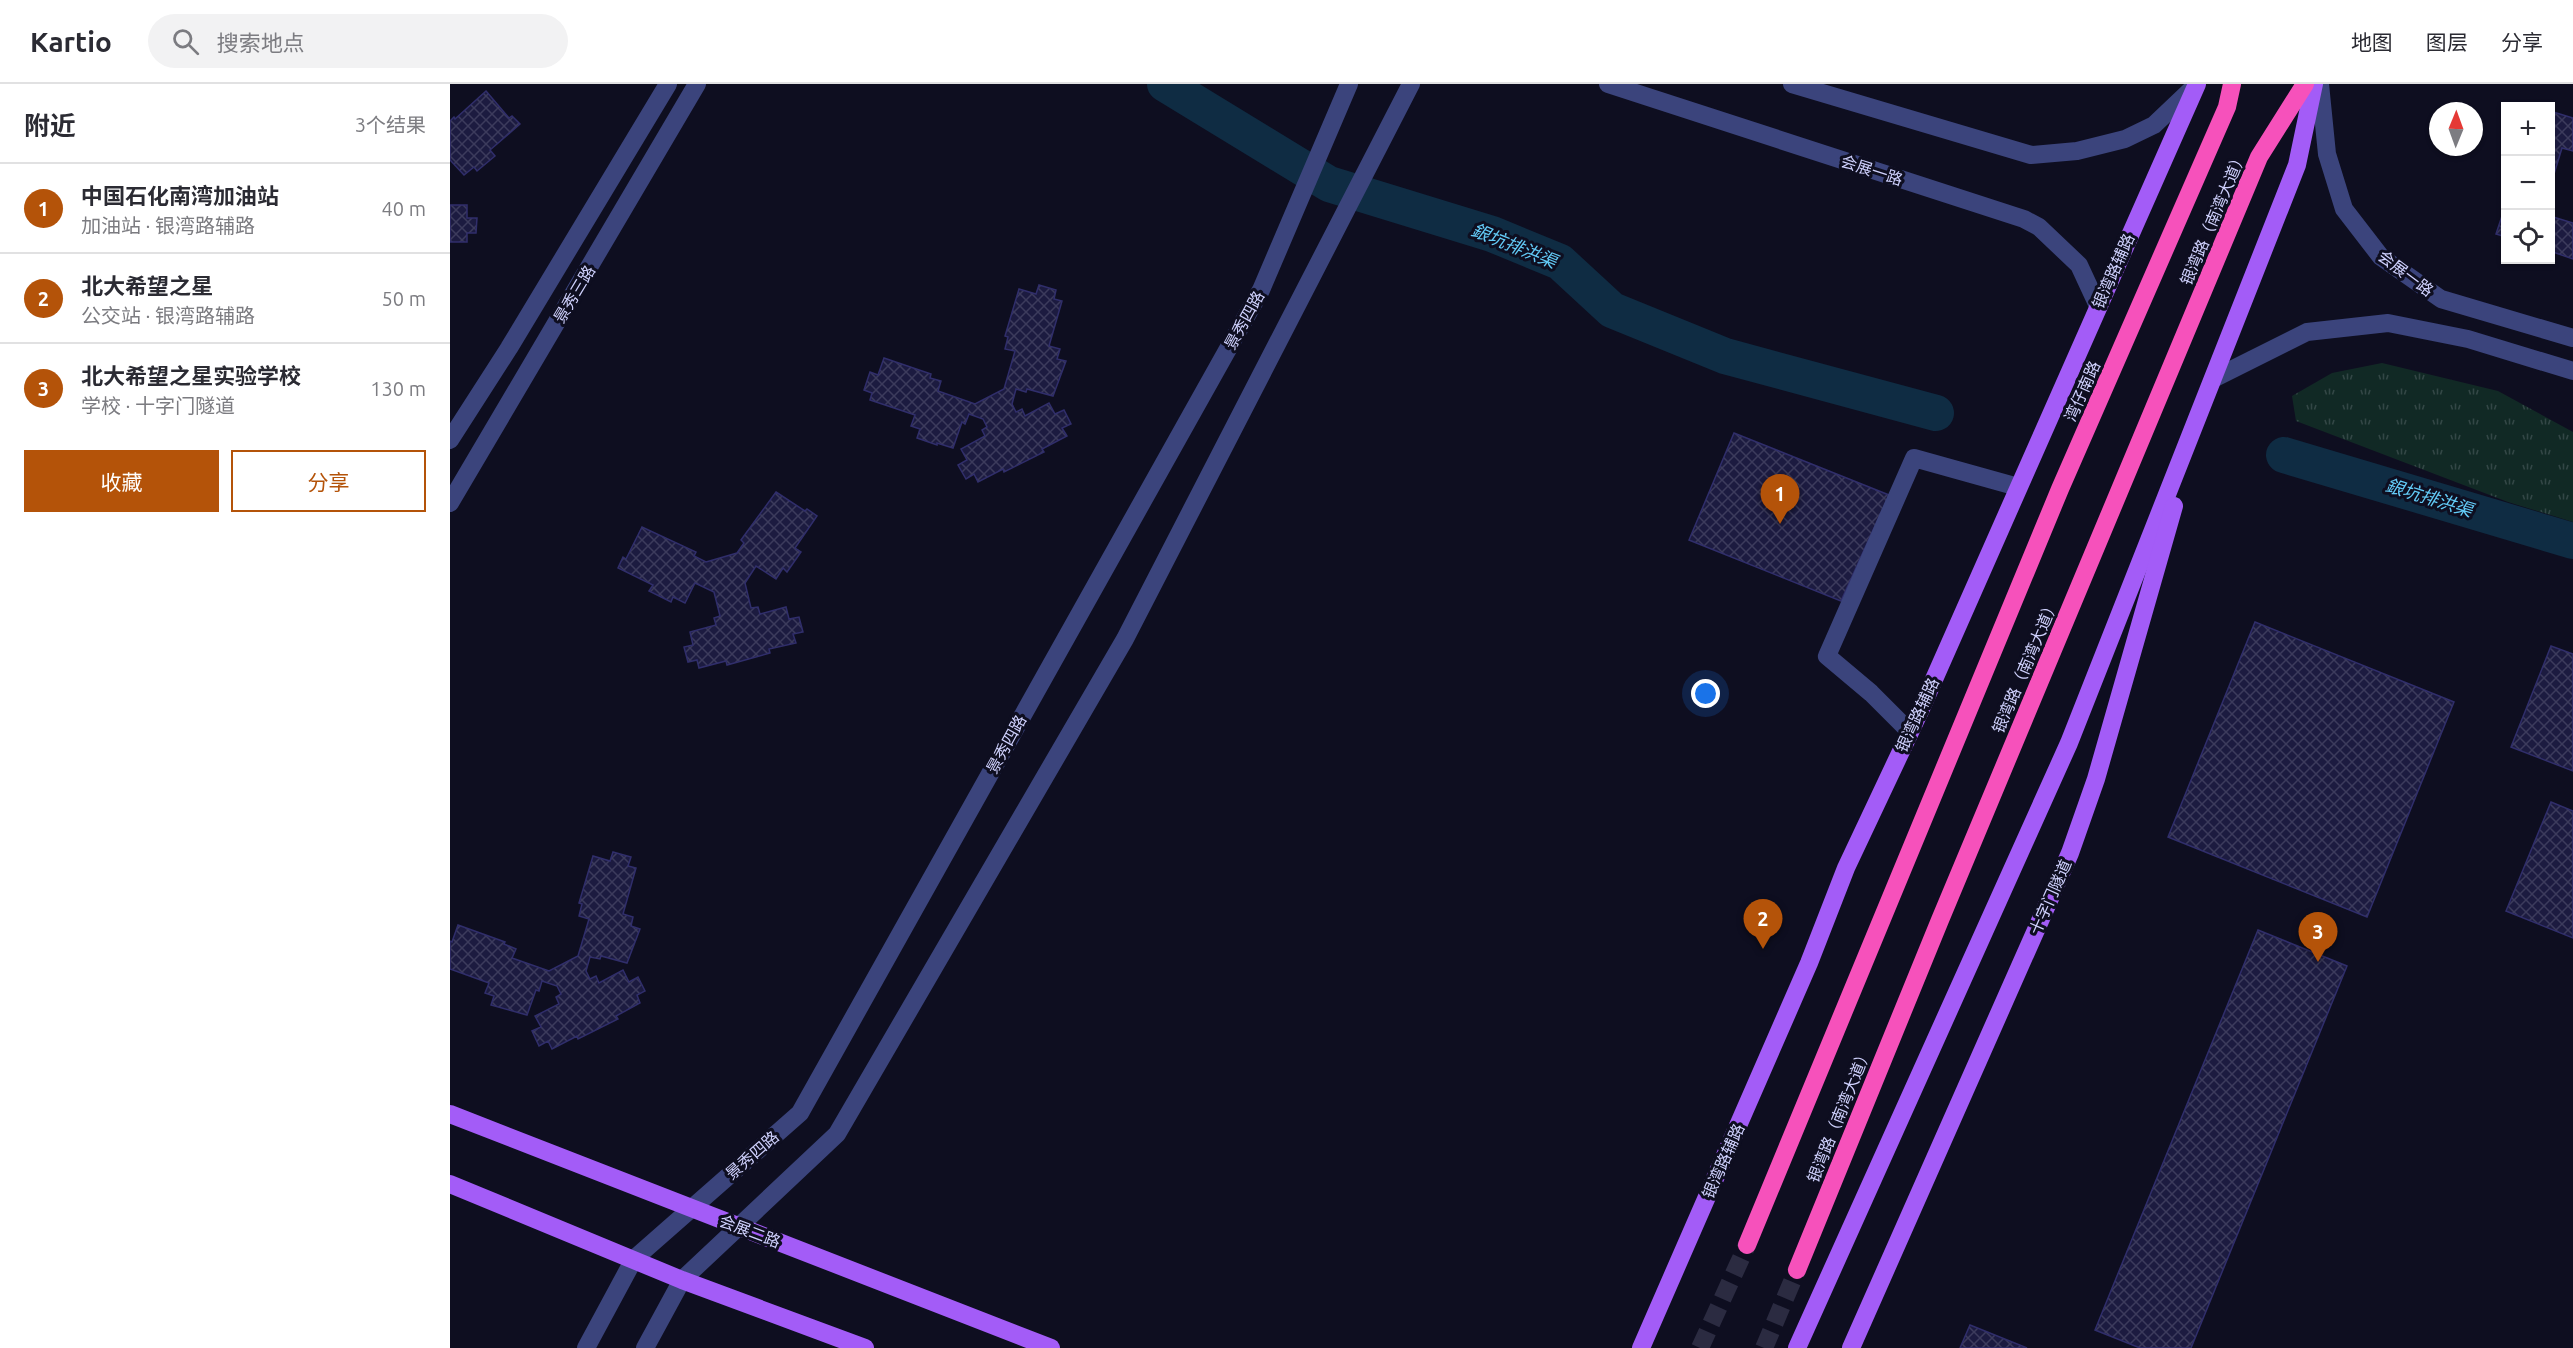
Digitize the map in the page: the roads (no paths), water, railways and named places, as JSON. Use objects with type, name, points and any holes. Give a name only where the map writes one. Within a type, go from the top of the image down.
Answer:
[{"type":"highway","name":"湾仔南路","points":[[1968,714],[2060,489],[2227,106],[2232,84]]},
{"type":"highway","name":"银湾路（南湾大道）","points":[[1797,1270],[2259,157],[2305,84]]},
{"type":"highway","name":"银湾路（南湾大道）","points":[[1747,1245],[1968,714]]},
{"type":"main road","points":[[1797,1348],[2069,743],[2297,165],[2314,84]]},
{"type":"main road","name":"银湾路辅路","points":[[1641,1347],[1804,974],[1846,868],[1910,732],[2195,85]]},
{"type":"main road","name":"十字门隧道","points":[[1851,1348],[2070,853],[2096,779],[2190,448],[2194,426]]},
{"type":"main road","name":"会展二路","points":[[450,1114],[1051,1348]]},
{"type":"main road","points":[[450,1184],[682,1280],[864,1348]]},
{"type":"street","name":"景秀三路","points":[[450,440],[509,348],[668,84]]},
{"type":"street","name":"景秀三路","points":[[450,503],[697,84]]},
{"type":"street","name":"景秀四路","points":[[586,1348],[634,1259],[800,1113],[1261,290],[1349,84]]},
{"type":"street","points":[[645,1348],[682,1280],[837,1134],[1125,639],[1411,84]]},
{"type":"street","name":"会展一路","points":[[1608,84],[2024,219],[2039,227],[2079,265],[2098,306]]},
{"type":"street","points":[[1792,84],[2031,155],[2077,151],[2125,139],[2154,125],[2195,85]]},
{"type":"street","name":"会展一路","points":[[2320,84],[2327,154],[2344,209],[2380,257],[2441,299],[2573,338]]},
{"type":"street","points":[[2213,379],[2307,332],[2388,323],[2468,339],[2573,371]]},
{"type":"street","points":[[1910,732],[1871,693],[1827,656],[1904,480],[1914,458],[2018,487]]},
{"type":"waterway","name":"銀坑排洪渠","points":[[1165,84],[1329,184],[1492,234],[1560,262],[1612,310],[1725,356],[1936,413]]},
{"type":"waterway","name":"銀坑排洪渠","points":[[2284,455],[2573,541]]},
{"type":"tunnel","points":[[1700,1348],[1747,1245]]},
{"type":"tunnel","points":[[1764,1348],[1797,1270]]},
{"type":"place","name":"中国石化南湾加油站","points":[[1780,524]]},
{"type":"place","name":"北大希望之星","points":[[1763,949]]},
{"type":"place","name":"北大希望之星实验学校","points":[[2318,962]]}]
